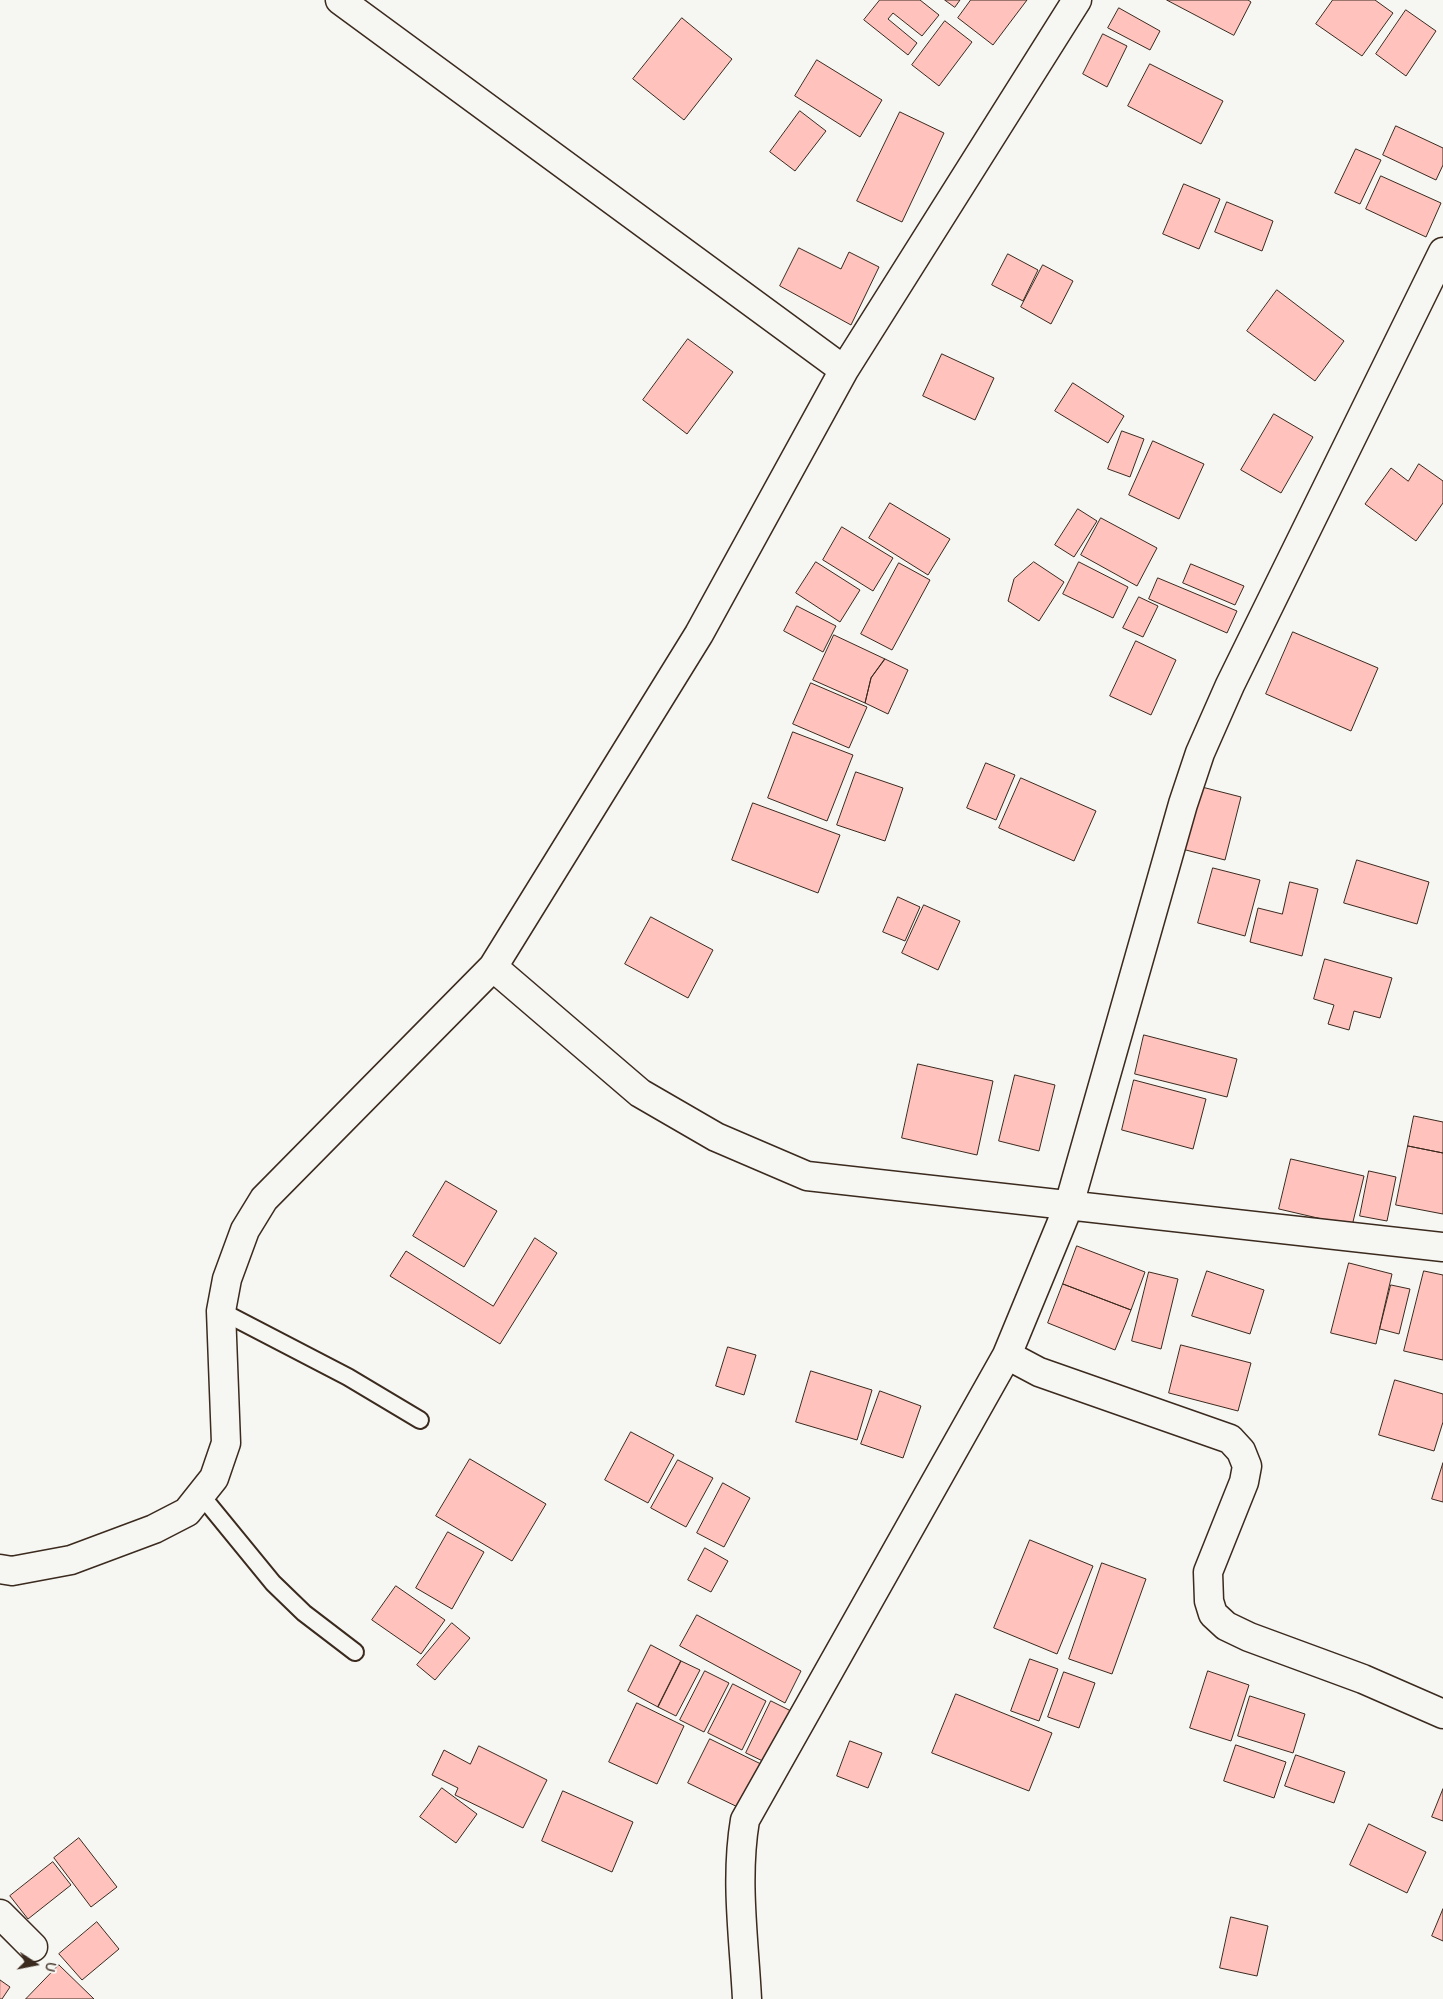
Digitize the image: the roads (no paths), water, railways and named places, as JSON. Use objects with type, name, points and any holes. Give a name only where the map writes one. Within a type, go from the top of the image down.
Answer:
[{"type":"street","points":[[340,0],[844,370]]},
{"type":"street","points":[[0,1568],[12,1571],[71,1560],[154,1530],[187,1512],[214,1478],[226,1443],[221,1310],[227,1279],[245,1230],[264,1199],[493,968],[699,634],[844,370],[1077,0]]},
{"type":"street","points":[[747,1999],[740,1882],[741,1845],[745,1820],[1007,1355],[1069,1205],[1183,804],[1200,753],[1230,685],[1443,252]]},
{"type":"street","points":[[493,968],[640,1093],[716,1137],[807,1176],[1443,1246]]},
{"type":"street","points":[[1007,1355],[1039,1372],[1230,1439],[1241,1451],[1247,1466],[1244,1482],[1208,1572],[1209,1601],[1213,1614],[1226,1626],[1249,1637],[1363,1679],[1443,1714]]},
{"type":"street","points":[[0,1914],[33,1947]]},
{"type":"lane","points":[[221,1310],[348,1377],[420,1420]]},
{"type":"lane","points":[[200,1495],[273,1583],[304,1613],[356,1652]]}]
